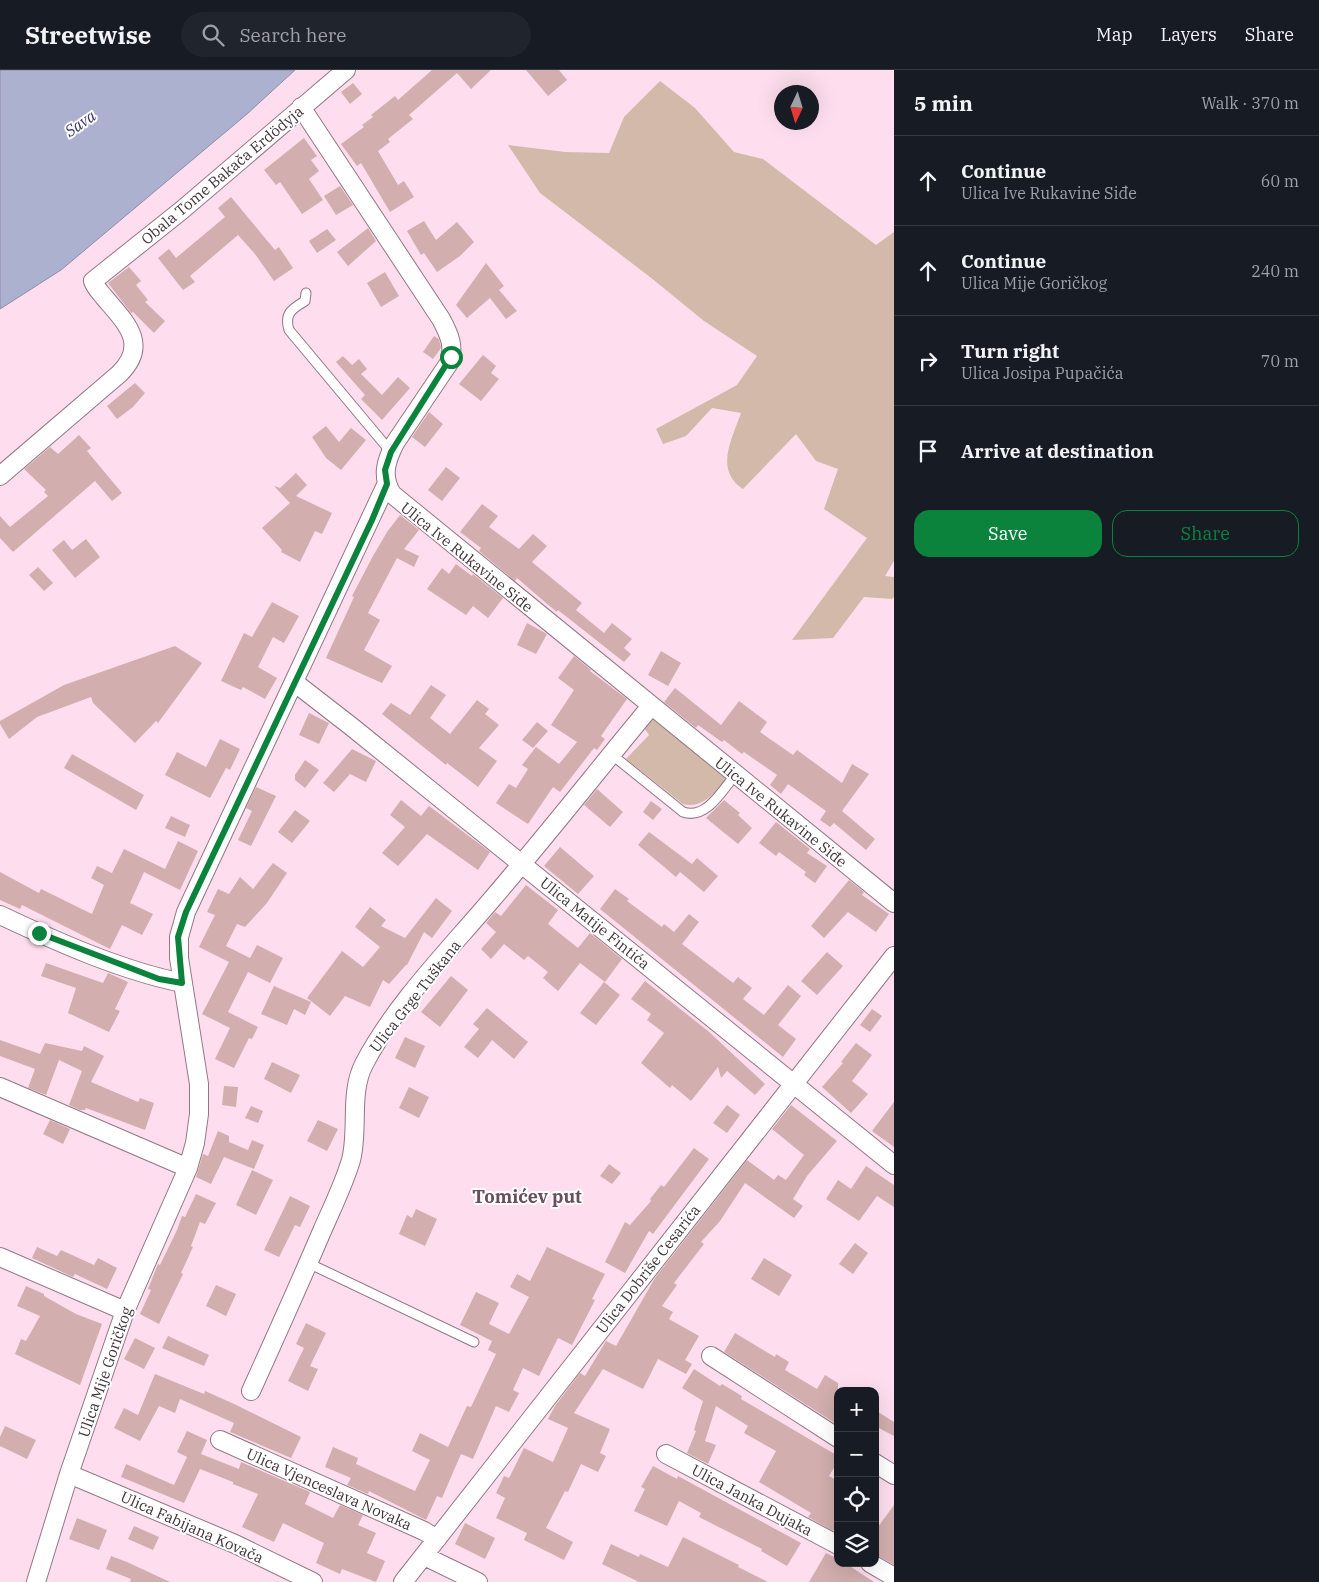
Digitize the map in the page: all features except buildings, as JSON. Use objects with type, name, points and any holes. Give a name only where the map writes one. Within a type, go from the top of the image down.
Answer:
[{"type":"street","name":"Obala Tome Bakača Erdödyja","points":[[0,476],[119,374],[130,360],[134,346],[131,331],[93,282],[182,210],[346,70]]},
{"type":"street","points":[[301,107],[436,311],[451,341],[452,351],[449,363],[391,452],[385,470],[387,484]]},
{"type":"street","name":"Ulica Mije Goričkog","points":[[36,1582],[69,1474],[125,1311],[188,1168],[195,1143],[199,1114],[199,1084],[182,983],[178,937],[186,912],[387,484]]},
{"type":"street","name":"Ulica Ive Rukavine Siđe","points":[[387,484],[396,499],[894,903]]},
{"type":"street","name":"Ulica Matije Fintića","points":[[294,682],[894,1165]]},
{"type":"street","name":"Ulica Grge Tuškana","points":[[251,1391],[351,1160],[356,1130],[357,1086],[363,1066],[376,1044],[408,1000],[651,706]]},
{"type":"street","points":[[0,915],[39,933],[133,970],[159,979],[182,983]]},
{"type":"street","name":"Ulica Dobriše Cesarića","points":[[404,1582],[894,956]]},
{"type":"street","points":[[0,1087],[188,1168]]},
{"type":"street","points":[[0,1257],[125,1311]]},
{"type":"street","points":[[711,1356],[834,1435]]},
{"type":"street","name":"Ulica Vjenceslava Novaka","points":[[220,1440],[424,1531],[437,1539]]},
{"type":"street","name":"Ulica Janka Dujaka","points":[[666,1454],[834,1543]]},
{"type":"street","points":[[879,1466],[894,1476]]},
{"type":"street","name":"Ulica Fabijana Kovača","points":[[69,1474],[235,1544],[313,1582]]},
{"type":"street","points":[[424,1556],[478,1582]]},
{"type":"street","points":[[876,1567],[894,1578]]},
{"type":"lane","points":[[306,293],[305,301],[290,310],[286,320],[289,330],[391,452]]},
{"type":"lane","points":[[611,754],[688,814],[695,814],[705,810],[735,775]]},
{"type":"lane","points":[[308,1263],[474,1342]]},
{"type":"shaded area","points":[[660,81],[695,108],[734,152],[763,159],[876,245],[894,232],[894,561],[885,576],[894,577],[894,597],[892,599],[864,597],[833,638],[792,640],[867,538],[824,509],[838,469],[816,461],[796,434],[743,489],[734,481],[729,473],[727,463],[730,443],[741,413],[712,408],[686,436],[663,444],[656,429],[737,385],[757,356],[704,321],[540,193],[508,145],[565,152],[609,153],[624,117]]},
{"type":"shaded area","points":[[651,718],[724,774],[725,780],[707,799],[696,804],[683,804],[626,759],[649,735],[642,725]]},
{"type":"water","name":"Sava","points":[[0,70],[295,70],[247,114],[61,270],[0,309]]},
{"type":"district","name":"Tomićev put","points":[[527,1196]]},
{"type":"route","points":[[39,933],[133,970],[159,979],[182,983],[178,937],[186,912],[372,520],[387,484],[385,470],[395,443],[449,363],[451,357]]}]
